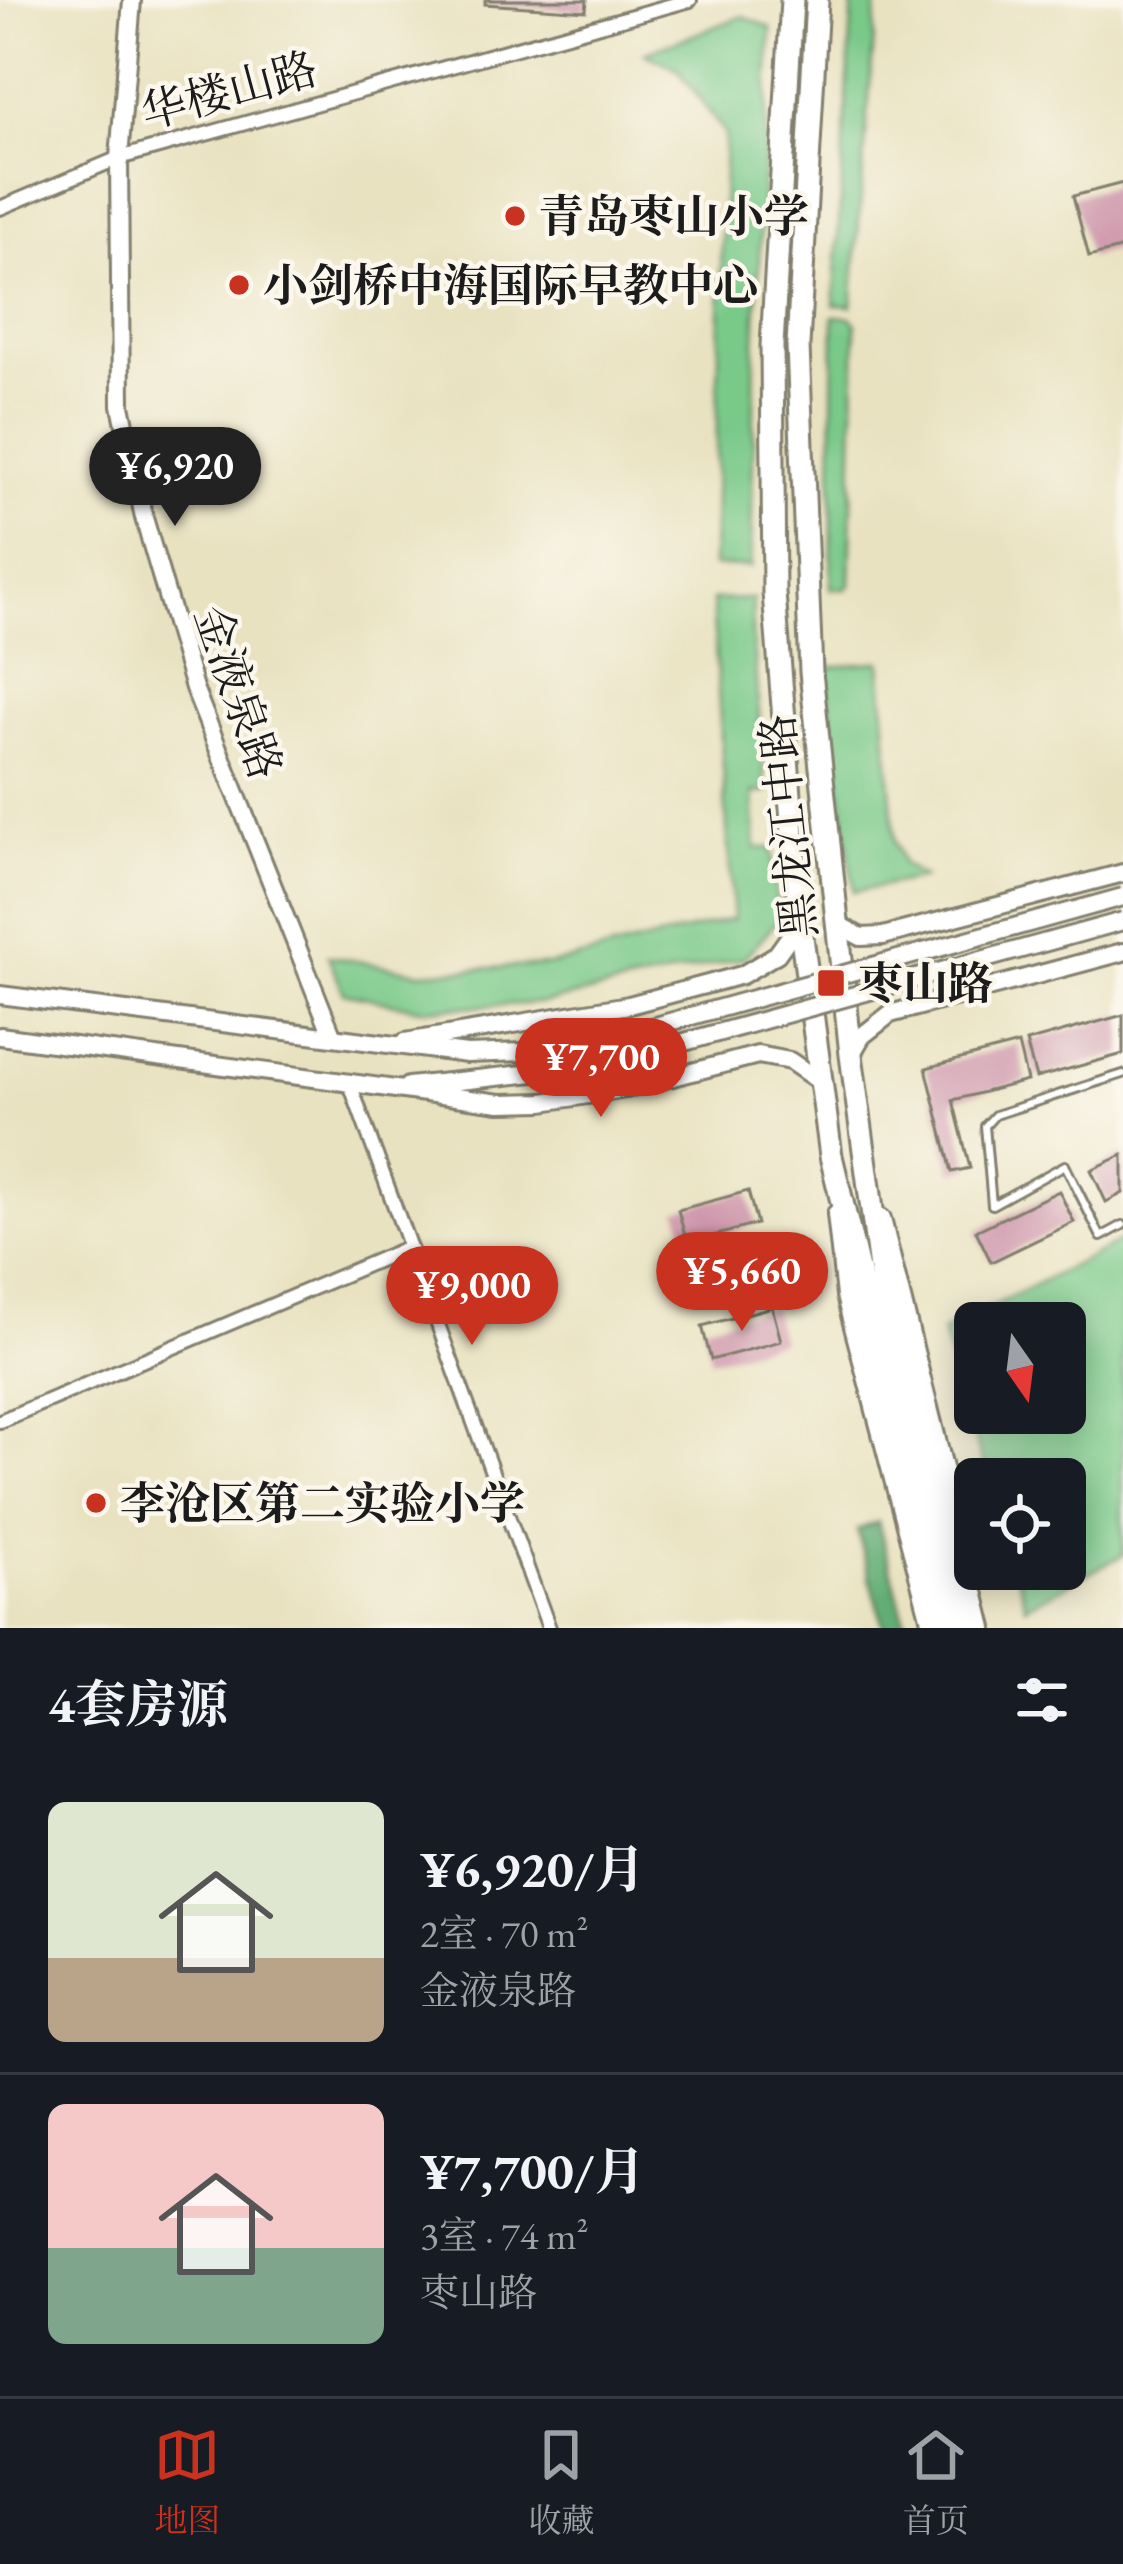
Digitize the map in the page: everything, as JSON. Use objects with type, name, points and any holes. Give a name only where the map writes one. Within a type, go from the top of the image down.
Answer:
[{"type":"highway","name":"黑龙江中路","points":[[792,0],[772,346],[773,570],[800,922],[831,1156]]},
{"type":"highway","name":"黑龙江中路","points":[[817,0],[798,346],[812,672],[863,1152]]},
{"type":"highway","points":[[863,1152],[896,1387],[949,1628]]},
{"type":"highway","points":[[831,1156],[968,1628]]},
{"type":"main road","name":"黑龙江中路","points":[[863,1152],[983,1628]]},
{"type":"main road","name":"黑龙江中路","points":[[831,1156],[846,1296],[933,1628]]},
{"type":"street","name":"金液泉路","points":[[132,0],[119,158],[121,405],[144,518],[194,688],[333,1037]]},
{"type":"street","name":"华楼山路","points":[[0,208],[119,158],[690,0]]},
{"type":"street","points":[[837,924],[862,937],[883,936],[1123,873]]},
{"type":"street","points":[[0,995],[466,1054],[571,1046],[1123,897]]},
{"type":"street","points":[[395,1089],[572,1069],[640,1054],[1123,921]]},
{"type":"street","points":[[394,1045],[629,1005],[742,975],[777,954],[800,922]]},
{"type":"street","points":[[851,1055],[862,1036],[890,1014],[1123,952]]},
{"type":"street","points":[[0,1036],[464,1101],[543,1102],[626,1089],[766,1054],[790,1061],[819,1082]]},
{"type":"street","points":[[350,1084],[549,1628]]},
{"type":"street","points":[[0,1421],[409,1247]]},
{"type":"lane","points":[[1123,1074],[994,1115],[985,1126],[992,1205],[1064,1165],[1101,1237],[1123,1225]]},
{"type":"green space","points":[[853,0],[877,0],[852,306],[834,305]]},
{"type":"green space","points":[[743,16],[771,28],[755,343],[751,567],[713,566],[725,134],[678,69],[645,53]]},
{"type":"green space","points":[[834,316],[851,317],[856,323],[850,585],[846,589],[831,589]]},
{"type":"green space","points":[[753,599],[766,792],[753,793],[756,848],[772,848],[778,920],[744,958],[544,1003],[421,1009],[344,993],[328,956],[419,972],[550,965],[733,919],[712,600]]},
{"type":"green space","points":[[881,661],[895,841],[903,864],[923,878],[854,892],[825,668]]},
{"type":"green space","points":[[1123,1240],[1123,1555],[1086,1574],[1086,1458],[981,1458],[974,1434],[1086,1434],[1086,1302],[1001,1302]]},
{"type":"green space","points":[[954,1326],[954,1370],[942,1332]]},
{"type":"green space","points":[[878,1522],[907,1628],[884,1628],[857,1530]]},
{"type":"green space","points":[[1021,1590],[1056,1590],[1026,1606]]},
{"type":"building","points":[[485,0],[587,0],[586,11],[485,4]]},
{"type":"building","points":[[1123,183],[1123,248],[1089,257],[1073,196]]},
{"type":"building","points":[[1123,1015],[1123,1054],[1036,1078],[1026,1042]]},
{"type":"building","points":[[1018,1044],[1027,1081],[953,1100],[970,1168],[952,1172],[926,1068]]},
{"type":"building","points":[[1123,1155],[1123,1193],[1106,1202],[1091,1170]]},
{"type":"building","points":[[748,1191],[757,1224],[687,1243],[678,1210]]},
{"type":"building","points":[[1059,1191],[1074,1222],[991,1262],[976,1231]]},
{"type":"building","points":[[772,1307],[781,1341],[711,1360],[702,1326]]},
{"type":"place","name":"青岛枣山小学","points":[[515,216]]},
{"type":"place","name":"小剑桥中海国际早教中心","points":[[239,285]]},
{"type":"place","name":"枣山路","points":[[831,983]]},
{"type":"place","name":"李沧区第二实验小学","points":[[96,1503]]}]
